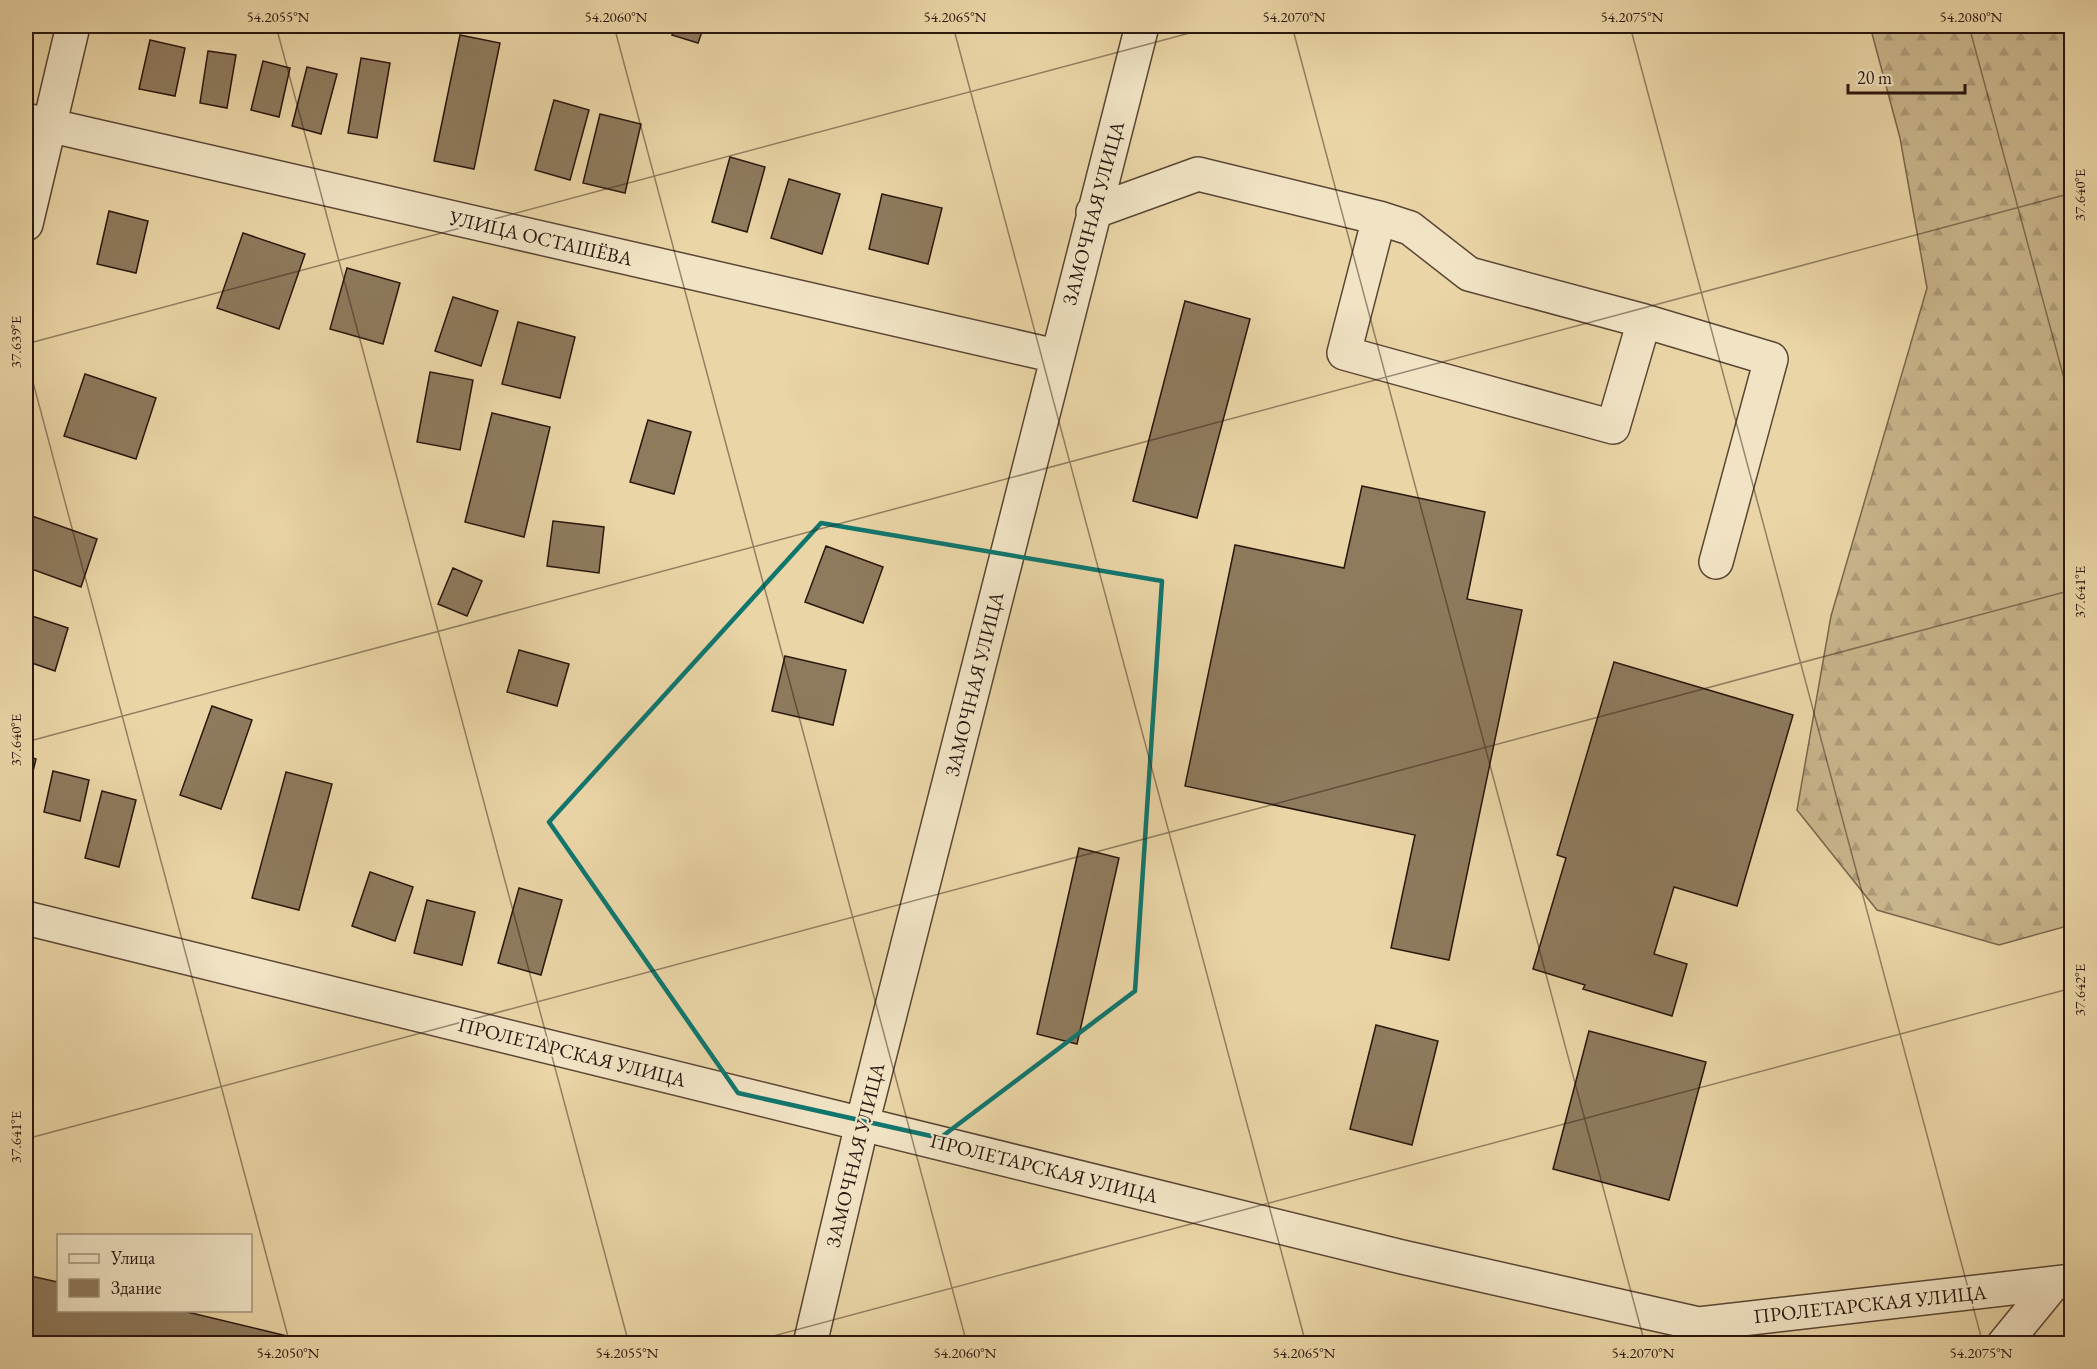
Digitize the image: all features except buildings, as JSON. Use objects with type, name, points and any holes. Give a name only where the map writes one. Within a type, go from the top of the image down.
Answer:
[{"type":"street","points":[[26,224],[37,123],[73,26]]},
{"type":"street","name":"ЗАМОЧНАЯ УЛИЦА","points":[[810,1344],[862,1124],[1142,26]]},
{"type":"street","name":"УЛИЦА ОСТАШЁВА","points":[[37,123],[1056,356]]},
{"type":"street","points":[[1093,213],[1198,174],[1410,228],[1468,274],[1644,321],[1771,359],[1716,561]]},
{"type":"street","points":[[1378,218],[1344,353],[1613,427],[1644,321]]},
{"type":"street","name":"ПРОЛЕТАРСКАЯ УЛИЦА","points":[[26,918],[1402,1257],[1699,1324],[2062,1283]]},
{"type":"street","points":[[2004,1344],[2062,1283]]},
{"type":"street","points":[[1699,1324],[1744,1344]]},
{"type":"highlighted area","points":[[821,523],[1162,581],[1135,991],[940,1138],[738,1093],[549,822]]},
{"type":"green space","points":[[1870,26],[2071,26],[2071,925],[1999,945],[1877,910],[1797,810],[1831,616],[1927,288],[1900,138]]}]
